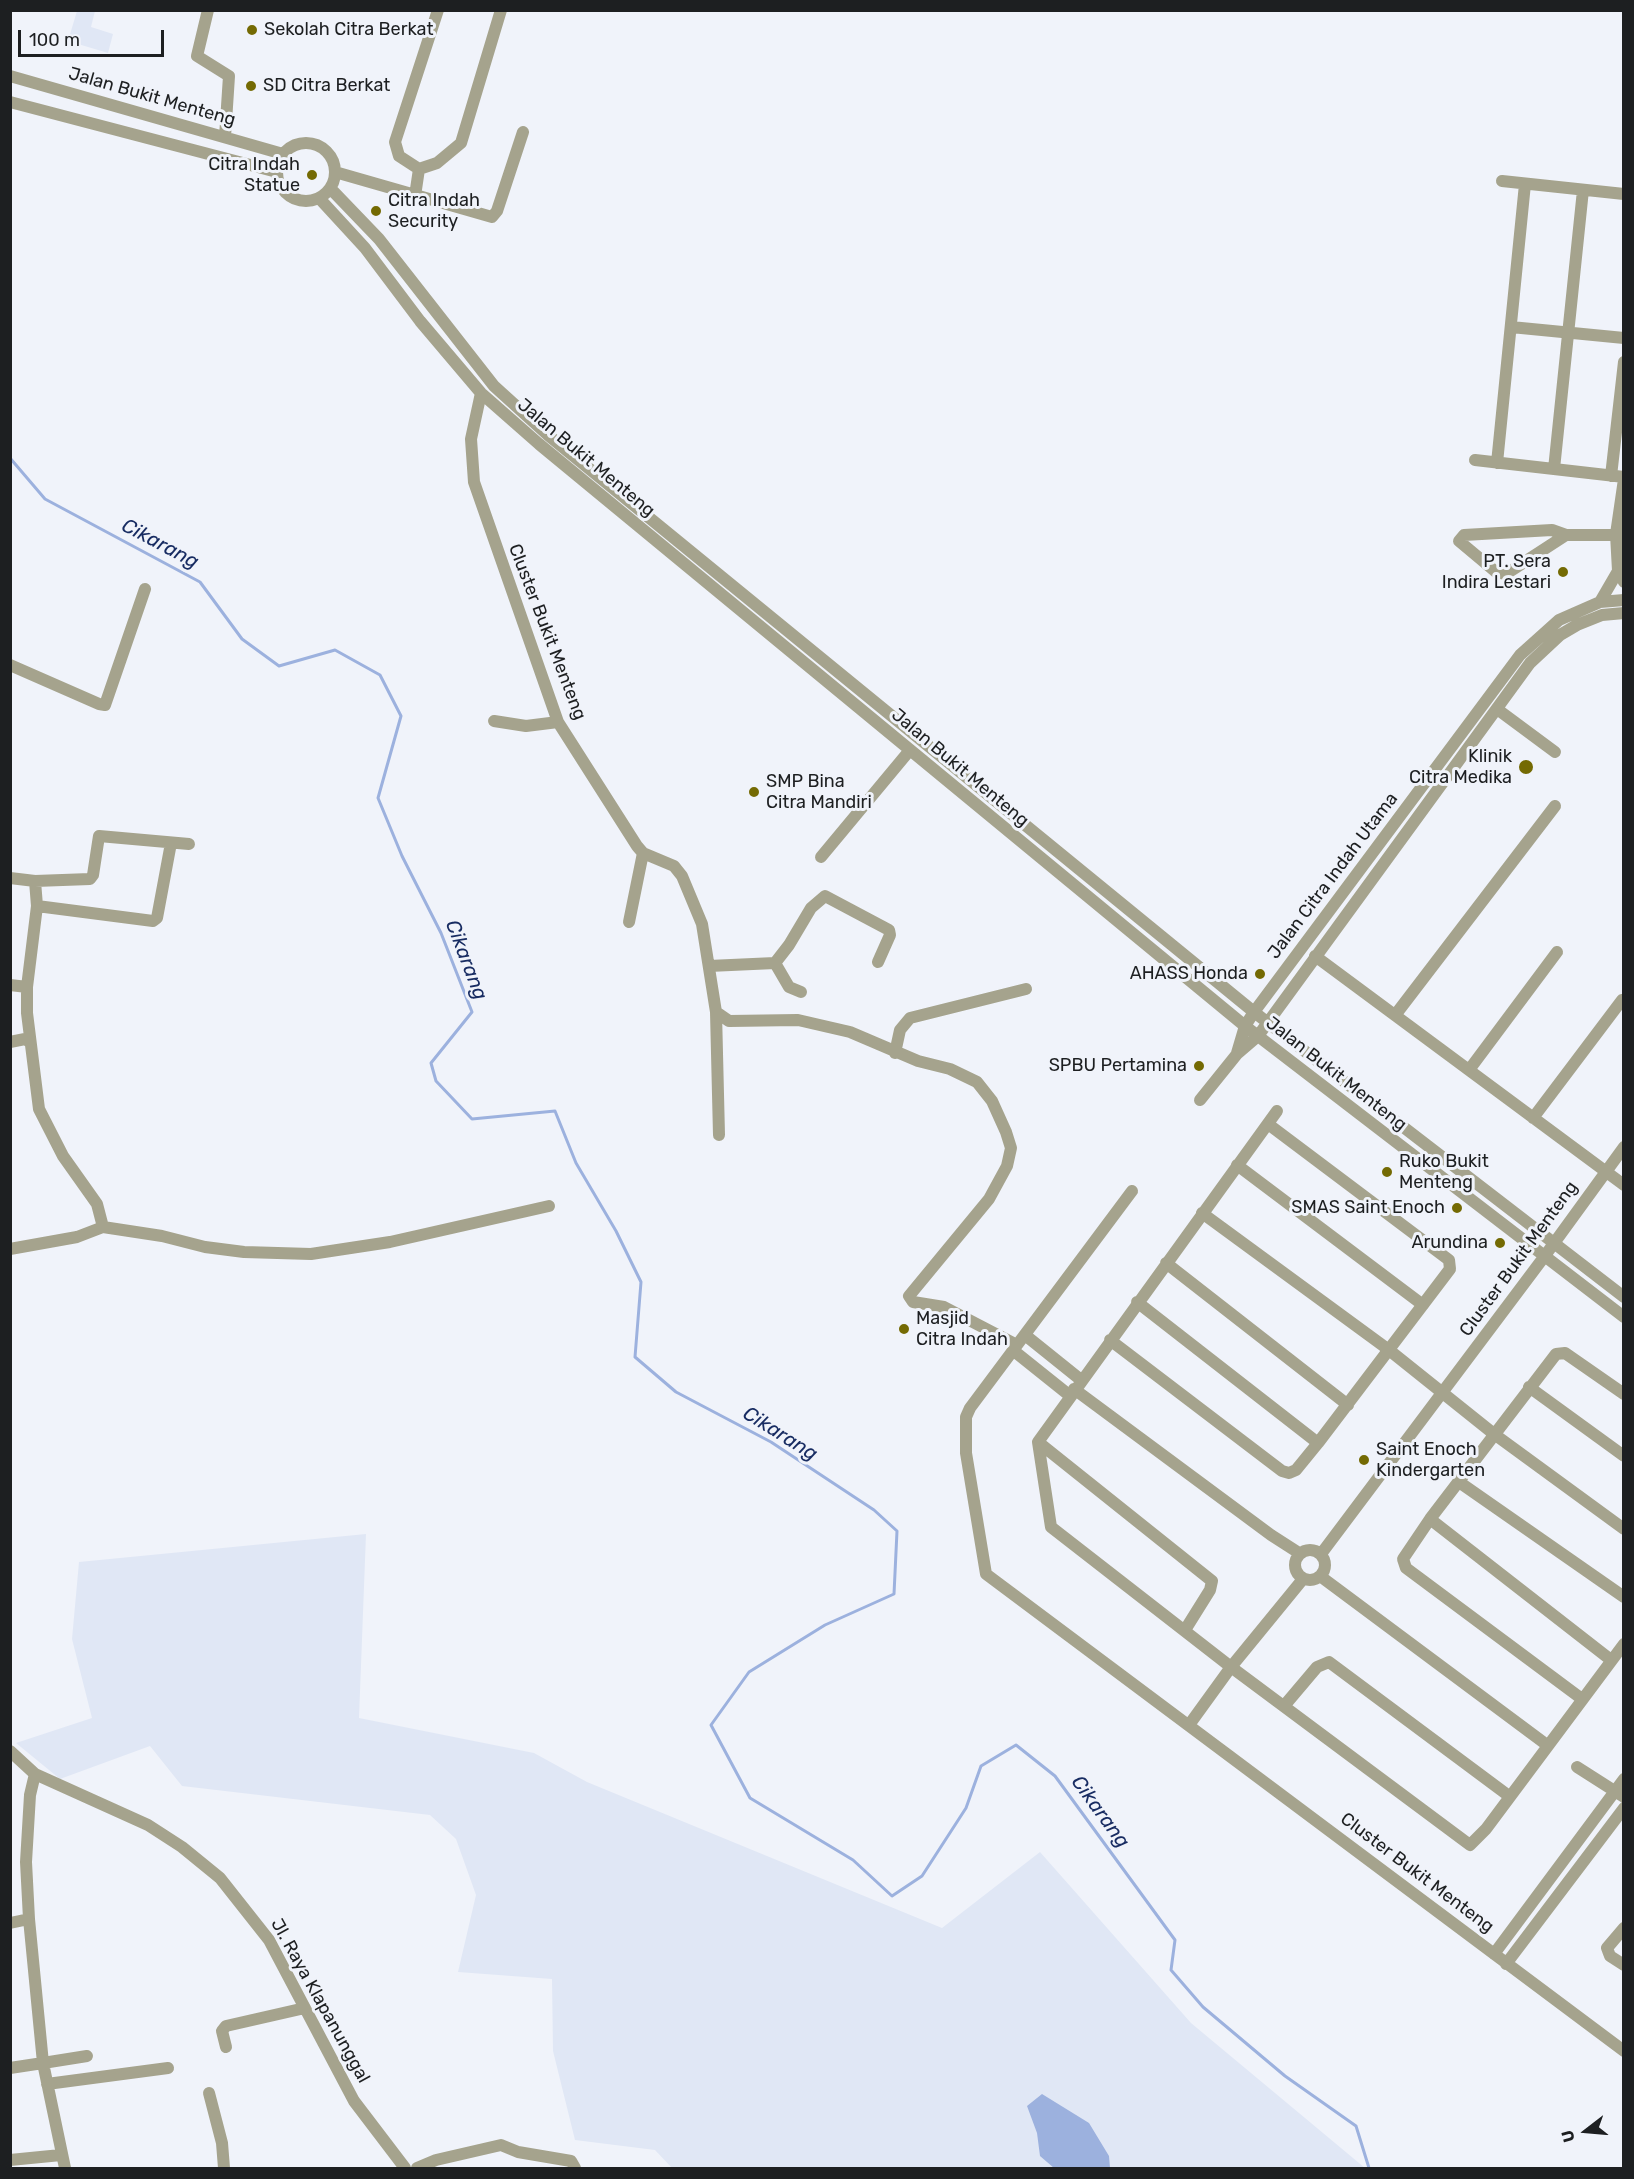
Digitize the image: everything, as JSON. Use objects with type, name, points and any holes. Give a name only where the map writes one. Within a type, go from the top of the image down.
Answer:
[{"type":"street","points":[[208,10],[197,56],[229,76],[225,137]]},
{"type":"street","points":[[438,10],[395,142],[399,156],[419,169],[437,164],[461,143],[501,10]]},
{"type":"street","name":"Jalan Bukit Menteng","points":[[10,76],[284,154]]},
{"type":"street","points":[[10,102],[278,172]]},
{"type":"street","points":[[335,172],[415,196],[457,205],[489,217],[495,215],[522,132]]},
{"type":"street","points":[[299,144],[312,144],[328,154],[335,172],[330,188],[319,198],[306,201],[294,198],[284,190],[278,172],[284,154],[299,144]]},
{"type":"street","points":[[415,196],[419,169]]},
{"type":"street","points":[[1502,181],[1623,194]]},
{"type":"street","points":[[1497,463],[1526,184]]},
{"type":"street","name":"Jalan Bukit Menteng","points":[[330,188],[379,239],[495,386],[548,435],[1254,1012],[1623,1297]]},
{"type":"street","points":[[1554,469],[1583,190]]},
{"type":"street","name":"Jalan Bukit Menteng","points":[[319,198],[365,248],[420,321],[481,393],[1245,1026],[1623,1317]]},
{"type":"street","points":[[1511,327],[1623,338]]},
{"type":"street","points":[[1600,602],[1621,577],[1619,477],[1623,362]]},
{"type":"street","name":"Cluster Bukit Menteng","points":[[481,393],[471,439],[474,482],[558,722],[600,791],[643,853]]},
{"type":"street","points":[[1475,460],[1619,477]]},
{"type":"street","points":[[1566,535],[1506,574],[1496,572],[1459,541],[1464,535],[1552,530],[1566,535],[1620,534]]},
{"type":"street","points":[[10,665],[105,705],[145,588]]},
{"type":"street","name":"Jalan Citra Indah Utama","points":[[1237,1054],[1245,1026],[1254,1012],[1520,655],[1559,620],[1600,602],[1623,600]]},
{"type":"street","points":[[1200,1100],[1237,1054],[1258,1036],[1268,1023],[1530,663],[1560,635],[1577,625],[1602,615],[1623,613]]},
{"type":"street","points":[[1497,709],[1555,752]]},
{"type":"street","points":[[494,721],[526,726],[558,722]]},
{"type":"street","points":[[821,857],[910,750]]},
{"type":"street","points":[[1396,1014],[1555,806]]},
{"type":"street","points":[[10,878],[35,881],[90,879],[93,875],[99,836],[189,843]]},
{"type":"street","points":[[37,906],[153,921],[157,918],[171,843]]},
{"type":"street","points":[[628,922],[643,853],[680,870],[702,924],[716,1012],[719,1135]]},
{"type":"street","points":[[35,881],[37,906],[27,987],[30,1042],[39,1109],[63,1156],[97,1204],[103,1227]]},
{"type":"street","points":[[709,966],[775,963],[789,945],[811,908],[825,896],[889,930],[890,935],[878,962]]},
{"type":"street","points":[[1469,1070],[1557,952]]},
{"type":"street","points":[[1315,956],[1623,1185]]},
{"type":"street","points":[[775,963],[789,987],[801,992]]},
{"type":"street","points":[[10,985],[27,987]]},
{"type":"street","points":[[896,1053],[900,1030],[910,1018],[1026,989]]},
{"type":"street","points":[[1533,1118],[1622,1000]]},
{"type":"street","points":[[716,1012],[729,1020],[798,1020],[850,1032],[896,1053],[950,1069],[977,1082],[992,1101],[1011,1148],[1006,1166],[989,1199],[910,1293],[910,1299],[944,1307],[1015,1348],[1075,1388],[1299,1554]]},
{"type":"street","points":[[10,1042],[25,1039],[30,1042]]},
{"type":"street","points":[[1276,1112],[1038,1442],[1052,1527],[1231,1667],[1470,1845],[1486,1829],[1623,1644]]},
{"type":"street","points":[[1110,1340],[1282,1471],[1289,1473],[1296,1470],[1348,1405],[1450,1269],[1449,1260],[1268,1124]]},
{"type":"street","name":"Cluster Bukit Menteng","points":[[1321,1554],[1544,1257],[1623,1147]]},
{"type":"street","points":[[1237,1166],[1423,1305]]},
{"type":"street","name":"Cluster Bukit Menteng","points":[[1132,1191],[970,1408],[966,1417],[966,1453],[985,1571],[1623,2051]]},
{"type":"street","points":[[10,1249],[78,1237],[103,1227],[162,1236],[214,1249],[311,1254],[390,1242],[549,1206]]},
{"type":"street","points":[[1202,1213],[1389,1350],[1494,1434],[1623,1529]]},
{"type":"street","points":[[1166,1263],[1348,1405]]},
{"type":"street","points":[[1137,1302],[1318,1443]]},
{"type":"street","points":[[1025,1335],[1075,1388]]},
{"type":"street","points":[[1581,1699],[1407,1568],[1403,1559],[1430,1519],[1556,1354],[1560,1352],[1623,1394]]},
{"type":"street","points":[[1529,1387],[1623,1456]]},
{"type":"street","points":[[1038,1442],[1212,1581],[1210,1590],[1185,1630]]},
{"type":"street","points":[[1459,1482],[1623,1597]]},
{"type":"street","points":[[1430,1519],[1611,1660]]},
{"type":"street","points":[[1310,1549],[1321,1554],[1325,1566],[1315,1580],[1304,1579],[1295,1570],[1296,1558],[1299,1554],[1310,1549]]},
{"type":"street","points":[[1320,1576],[1547,1745]]},
{"type":"street","points":[[1189,1725],[1231,1667],[1304,1579]]},
{"type":"street","points":[[1284,1706],[1317,1667],[1329,1662],[1509,1796]]},
{"type":"street","name":"Jl. Raya Klapanunggal","points":[[10,1751],[35,1774],[148,1825],[182,1846],[220,1878],[269,1940],[365,2119],[405,2169]]},
{"type":"street","points":[[1577,1767],[1619,1794]]},
{"type":"street","points":[[35,1774],[30,1796],[26,1862],[29,1919],[43,2063],[60,2155],[65,2169]]},
{"type":"street","points":[[1494,1954],[1619,1794],[1623,1779]]},
{"type":"street","points":[[1506,1964],[1623,1808]]},
{"type":"street","points":[[10,1923],[29,1919]]},
{"type":"street","points":[[1623,1928],[1607,1948],[1610,1956],[1623,1965]]},
{"type":"street","points":[[226,2047],[222,2031],[226,2026],[305,2008]]},
{"type":"street","points":[[10,2068],[87,2056]]},
{"type":"street","points":[[47,2084],[168,2068]]},
{"type":"street","points":[[209,2093],[222,2143],[224,2169]]},
{"type":"street","points":[[417,2169],[436,2160],[501,2145],[518,2152],[570,2161],[575,2169]]},
{"type":"street","points":[[10,2160],[60,2155]]},
{"type":"shaded area","points":[[77,11],[95,11],[91,27],[113,34],[108,53],[68,41]]},
{"type":"shaded area","points":[[366,1534],[359,1718],[534,1753],[587,1782],[942,1928],[1040,1852],[1191,2023],[1365,2168],[672,2168],[655,2150],[575,2140],[553,2051],[552,1979],[458,1972],[476,1895],[456,1839],[430,1815],[182,1786],[150,1746],[60,1779],[16,1743],[92,1718],[72,1639],[79,1562]]},
{"type":"water","points":[[1042,2094],[1089,2123],[1109,2156],[1110,2168],[1054,2168],[1040,2156],[1037,2133],[1027,2106]]},
{"type":"waterway","name":"Cikarang","points":[[10,458],[45,499],[200,582],[242,639],[279,666],[335,650],[380,675],[401,716],[378,798],[402,856],[441,933],[472,1012],[431,1063],[436,1081],[472,1119],[555,1111],[576,1163],[616,1231],[641,1282],[635,1357],[676,1392],[771,1442],[874,1510],[897,1531],[894,1594],[825,1625],[749,1672],[711,1725],[750,1798],[853,1860],[892,1896],[922,1876],[966,1808],[981,1766],[1016,1745],[1055,1776],[1175,1940],[1171,1970],[1203,2007],[1285,2076],[1356,2126],[1369,2168]]},
{"type":"place","name":"Sekolah Citra Berkat","points":[[252,30]]},
{"type":"place","name":"SD Citra Berkat","points":[[251,86]]},
{"type":"place","name":"Citra Indah Statue","points":[[312,175]]},
{"type":"place","name":"Citra Indah Security","points":[[376,211]]},
{"type":"place","name":"PT. Sera Indira Lestari","points":[[1563,572]]},
{"type":"place","name":"Klinik Citra Medika","points":[[1526,767]]},
{"type":"place","name":"SMP Bina Citra Mandiri","points":[[754,792]]},
{"type":"place","name":"AHASS Honda","points":[[1260,974]]},
{"type":"place","name":"SPBU Pertamina","points":[[1199,1066]]},
{"type":"place","name":"Ruko Bukit Menteng","points":[[1387,1172]]},
{"type":"place","name":"SMAS Saint Enoch","points":[[1457,1208]]},
{"type":"place","name":"Arundina","points":[[1500,1243]]},
{"type":"place","name":"Masjid Citra Indah","points":[[904,1329]]},
{"type":"place","name":"Saint Enoch Kindergarten","points":[[1364,1460]]}]
